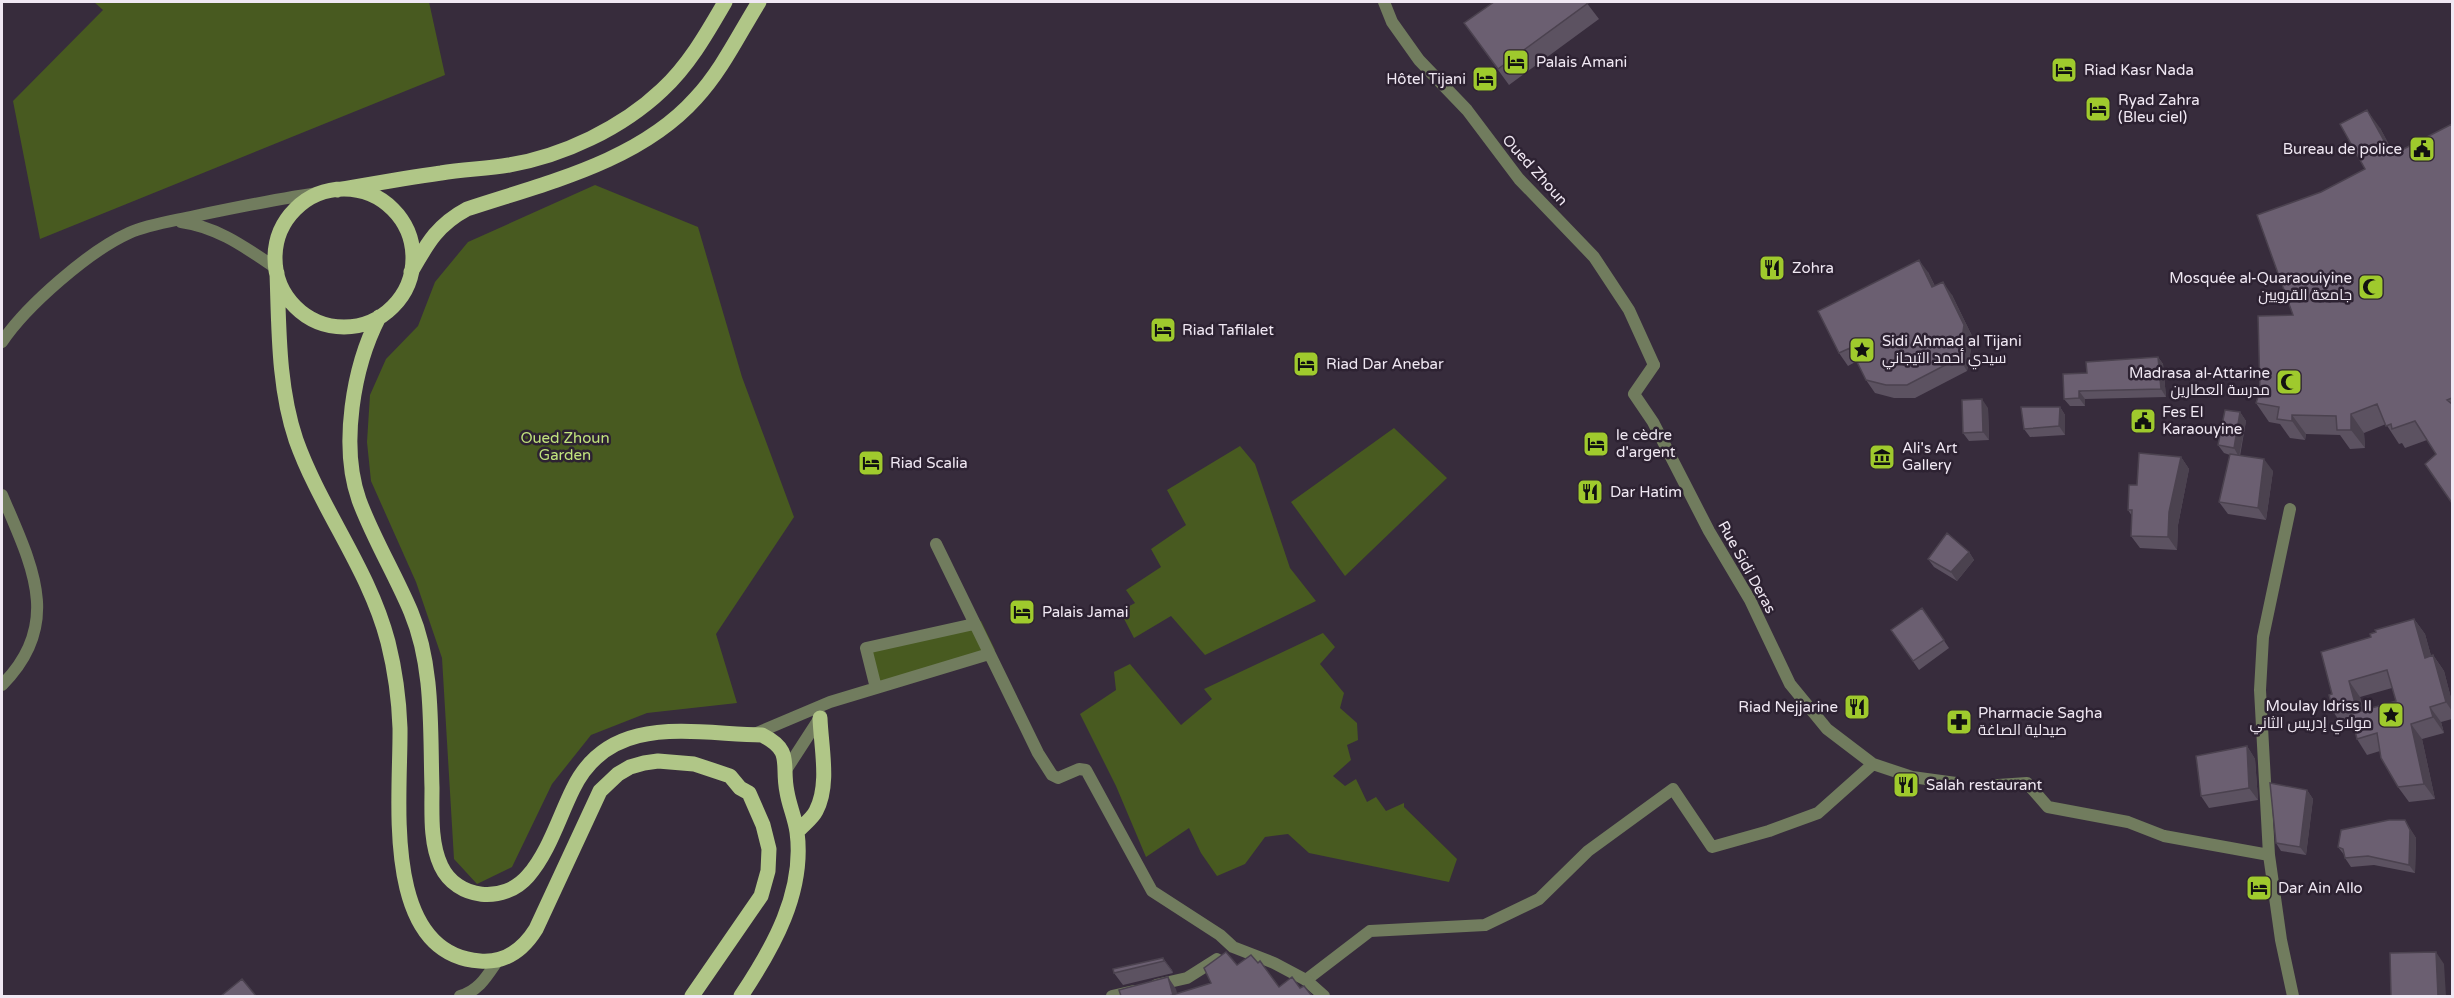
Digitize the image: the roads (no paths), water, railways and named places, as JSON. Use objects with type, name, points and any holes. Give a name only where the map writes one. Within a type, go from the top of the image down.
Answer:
[{"type":"main road","points":[[692,996],[746,920],[766,884],[769,859],[767,839],[749,793],[740,788],[730,777],[694,764],[658,762],[630,767],[611,780],[593,802],[536,929],[528,941],[509,957],[473,961],[461,958],[440,947],[424,930],[411,904],[403,873],[399,715],[391,654],[372,594],[296,440],[285,388],[277,270],[278,242],[288,218],[302,204],[331,191],[442,172],[508,165],[558,152],[588,139],[640,109],[663,90],[698,48],[726,2]]},
{"type":"main road","points":[[277,270],[283,289],[293,303],[305,315],[320,322],[346,327],[363,324],[379,317],[400,298],[411,272],[429,241],[441,225],[454,216],[467,209],[562,178],[601,162],[669,123],[696,99],[713,77],[759,2]]},
{"type":"main road","points":[[331,191],[357,190],[369,194],[395,212],[403,222],[410,240],[411,272]]},
{"type":"main road","points":[[379,317],[366,344],[361,364],[351,423],[350,457],[359,500],[404,596],[421,643],[429,703],[434,839],[441,866],[447,876],[464,891],[474,894],[497,894],[519,885],[539,860],[587,764],[616,742],[642,734],[672,732],[762,735],[776,742],[785,755],[785,773],[797,832],[798,872],[790,907],[754,977],[741,996]]},
{"type":"main road","points":[[797,832],[815,813],[821,798],[823,774],[820,718]]},
{"type":"street","name":"Oued Zhoun","points":[[1384,2],[1392,22],[1419,60],[1467,110],[1519,179],[1594,257],[1614,284],[1629,310],[1654,365]]},
{"type":"street","points":[[2,342],[34,303],[97,253],[129,233],[171,221],[331,191]]},
{"type":"street","points":[[171,221],[212,229],[236,241],[277,270]]},
{"type":"street","name":"Rue Sidi Deras","points":[[1654,365],[1634,394],[1653,422],[1709,531],[1750,600],[1790,684],[1827,729],[1873,764]]},
{"type":"street","points":[[2,495],[35,580],[39,615],[32,646],[19,668],[2,685]]},
{"type":"street","points":[[2290,509],[2261,654],[2261,720],[2269,855],[2281,940],[2293,996]]},
{"type":"street","points":[[936,544],[988,654],[1038,753],[1052,775],[1058,778],[1078,769],[1086,770],[1152,891],[1220,935],[1233,947],[1274,963],[1306,980],[1324,996]]},
{"type":"street","points":[[876,688],[866,648],[974,624]]},
{"type":"street","points":[[749,736],[830,702],[988,654]]},
{"type":"street","points":[[785,773],[830,702]]},
{"type":"street","points":[[1306,980],[1370,931],[1485,926],[1539,899],[1588,851],[1673,789],[1712,847],[1818,813],[1873,764],[1912,777],[1956,783]]},
{"type":"street","points":[[1998,785],[2027,783],[2048,807],[2128,822],[2164,836],[2269,855]]},
{"type":"street","points":[[1112,996],[1187,978],[1211,964],[1233,947]]},
{"type":"street","points":[[460,996],[471,994],[498,960]]},
{"type":"place","name":"Palais Amani","points":[[1516,62]]},
{"type":"place","name":"Riad Kasr Nada","points":[[2064,70]]},
{"type":"place","name":"Hôtel Tijani","points":[[1485,79]]},
{"type":"place","name":"Ryad Zahra (Bleu ciel)","points":[[2098,109]]},
{"type":"place","name":"Bureau de police","points":[[2422,149]]},
{"type":"place","name":"Zohra","points":[[1772,268]]},
{"type":"place","name":"Mosquée al-Quaraouiyine جامعة القرويين","points":[[2371,287]]},
{"type":"place","name":"Riad Tafilalet","points":[[1163,330]]},
{"type":"place","name":"Sidi Ahmad al Tijani سيدي أحمد التيجاني","points":[[1862,350]]},
{"type":"place","name":"Riad Dar Anebar","points":[[1306,364]]},
{"type":"place","name":"Madrasa al-Attarine مدرسة العطارين","points":[[2289,382]]},
{"type":"place","name":"Fes El Karaouyine","points":[[2143,421]]},
{"type":"place","name":"le cèdre d'argent","points":[[1596,444]]},
{"type":"place","name":"Ali's Art Gallery","points":[[1882,457]]},
{"type":"place","name":"Riad Scalia","points":[[871,463]]},
{"type":"place","name":"Dar Hatim","points":[[1590,492]]},
{"type":"place","name":"Palais Jamai","points":[[1022,612]]},
{"type":"place","name":"Riad Nejjarine","points":[[1857,707]]},
{"type":"place","name":"Moulay Idriss II مولاي إدريس الثاني","points":[[2391,715]]},
{"type":"place","name":"Pharmacie Sagha صيدلية الصاغة","points":[[1959,722]]},
{"type":"place","name":"Salah restaurant","points":[[1906,785]]},
{"type":"place","name":"Dar Ain Allo","points":[[2259,888]]},
{"type":"park label","name":"Oued Zhoun Garden","points":[[565,446]]}]
